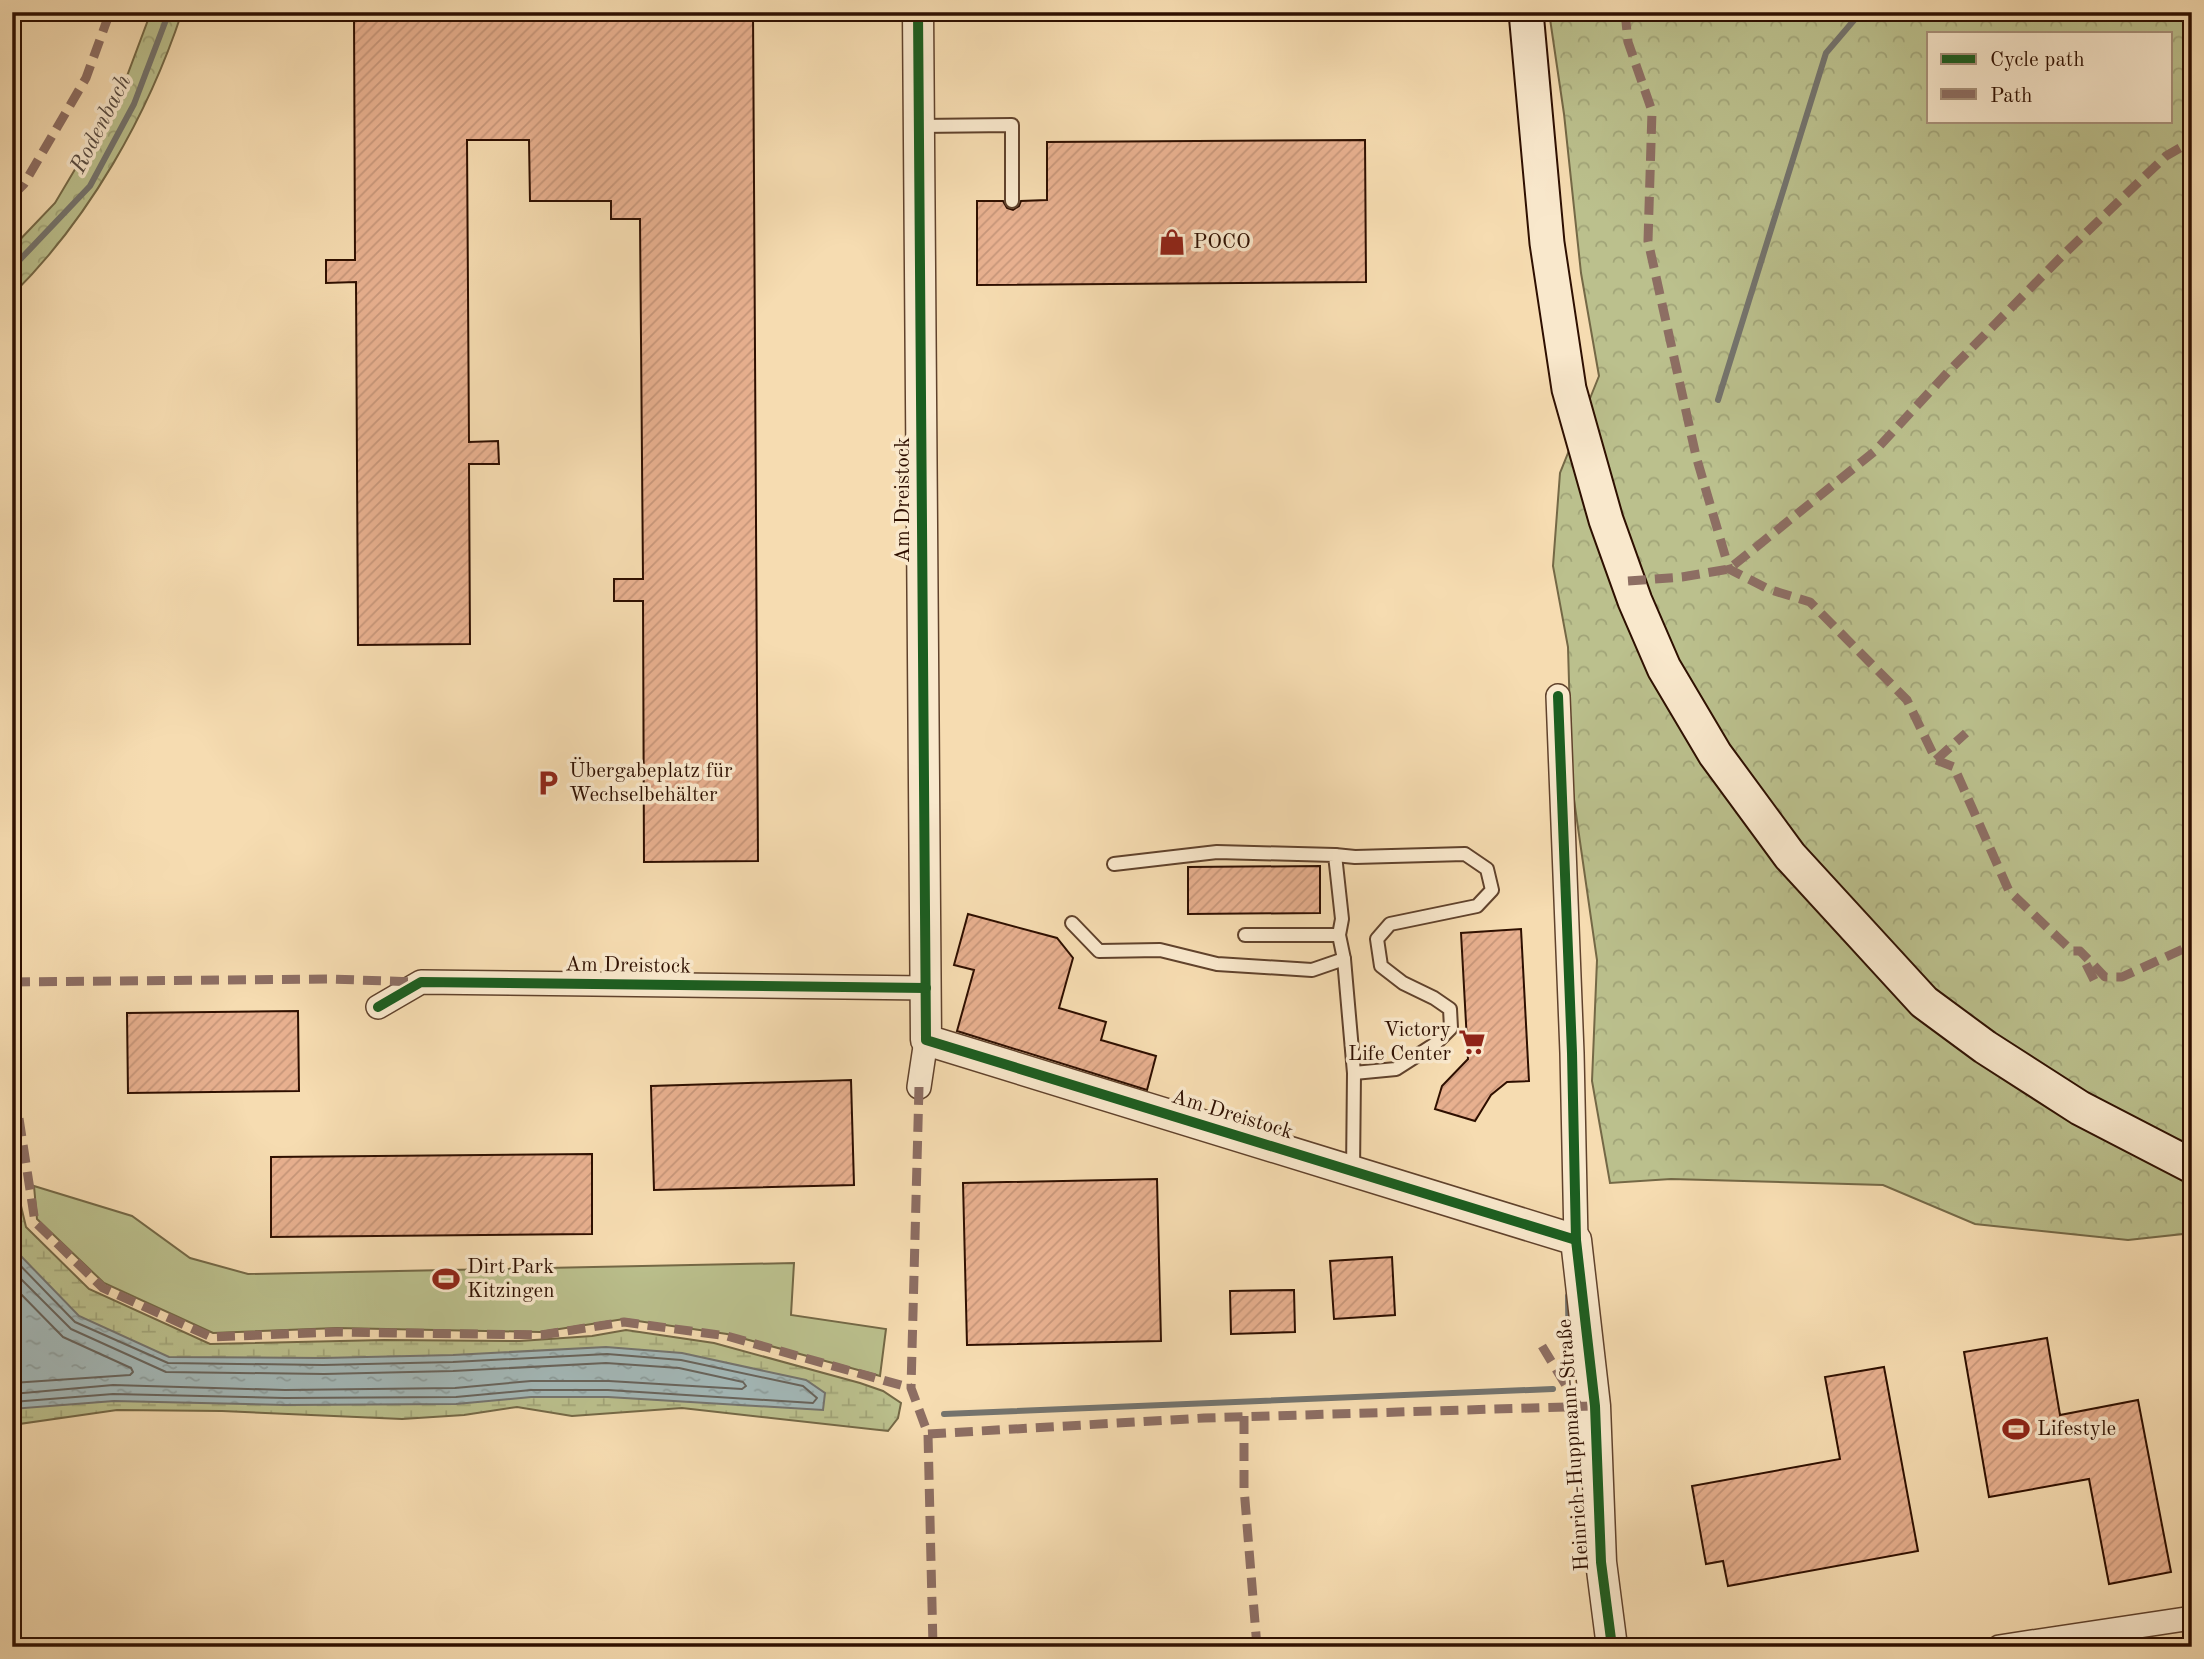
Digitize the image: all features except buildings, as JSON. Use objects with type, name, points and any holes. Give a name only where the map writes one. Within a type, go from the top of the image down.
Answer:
[{"type":"main road","points":[[1526,12],[1547,243],[1569,388],[1611,532],[1635,601],[1664,668],[1715,754],[1790,856],[1924,1002],[1985,1047],[2080,1108],[2192,1166]]},
{"type":"street","name":"Am Dreistock","points":[[918,12],[926,1040],[1576,1240]]},
{"type":"street","points":[[1558,696],[1572,1053],[1576,1240]]},
{"type":"street","name":"Am Dreistock","points":[[378,1007],[421,982],[926,988]]},
{"type":"street","points":[[919,1087],[926,1040]]},
{"type":"street","name":"Heinrich-Huppmann-Straße","points":[[1576,1240],[1595,1406],[1601,1562],[1612,1647]]},
{"type":"street","points":[[1999,1647],[2192,1618]]},
{"type":"lane","points":[[919,125],[1012,125],[1012,201]]},
{"type":"lane","points":[[1114,864],[1217,852],[1354,857],[1465,854],[1487,869],[1492,890],[1476,906],[1390,924],[1377,939],[1381,966],[1403,983],[1450,1009],[1451,1028],[1435,1044],[1396,1069],[1354,1073]]},
{"type":"lane","points":[[1335,855],[1342,919],[1339,935],[1344,959],[1354,1073],[1353,1173]]},
{"type":"lane","points":[[1072,923],[1099,951],[1160,950],[1217,964],[1312,970],[1344,959]]},
{"type":"lane","points":[[1245,935],[1339,935]]},
{"type":"green space","points":[[151,12],[182,12],[168,51],[134,127],[91,199],[40,265],[12,295],[12,248],[55,203],[121,92]]},
{"type":"green space","points":[[1549,12],[2192,12],[2192,1233],[2128,1240],[1975,1224],[1883,1185],[1671,1179],[1610,1183],[1592,1081],[1597,960],[1572,786],[1568,647],[1553,566],[1560,473],[1599,376],[1581,273],[1564,114]]},
{"type":"green space","points":[[12,1168],[26,1227],[89,1289],[210,1344],[384,1340],[520,1341],[592,1336],[626,1330],[714,1343],[860,1383],[883,1391],[901,1403],[898,1418],[888,1431],[682,1408],[572,1416],[517,1407],[464,1415],[402,1419],[222,1411],[117,1410],[12,1425]]},
{"type":"green space","name":"Dirt Park Kitzingen","points":[[34,1186],[132,1216],[190,1258],[248,1274],[794,1263],[791,1315],[886,1329],[880,1376],[727,1334],[624,1319],[540,1332],[337,1328],[213,1333],[104,1283],[37,1219]]},
{"type":"water","points":[[12,1234],[18,1253],[79,1316],[169,1357],[323,1358],[606,1347],[682,1353],[806,1380],[825,1393],[823,1410],[608,1397],[531,1397],[456,1404],[285,1405],[114,1401],[12,1409]]},
{"type":"waterway","name":"Rodenbach","points":[[12,268],[90,186],[134,104],[169,12]]},
{"type":"waterway","points":[[1718,400],[1826,53],[1861,12]]},
{"type":"waterway","points":[[1568,1296],[1569,1369]]},
{"type":"waterway","points":[[944,1414],[1553,1389]]},
{"type":"marked path","points":[[12,196],[24,184],[86,78],[110,12]]},
{"type":"marked path","points":[[1625,12],[1628,42],[1652,111],[1648,241],[1696,456],[1729,569],[1768,589],[1810,602],[1907,700],[1936,760],[1954,767],[2009,891],[2072,951],[2080,951],[2105,977],[2122,977],[2192,945]]},
{"type":"marked path","points":[[1628,581],[1682,577],[1729,569],[1875,451],[2064,254],[2166,156],[2192,141]]},
{"type":"marked path","points":[[1936,760],[1966,733]]},
{"type":"marked path","points":[[2086,964],[2096,984]]},
{"type":"marked path","points":[[12,982],[329,979],[418,982]]},
{"type":"marked path","points":[[919,1087],[911,1388],[928,1434],[933,1647]]},
{"type":"marked path","points":[[12,1093],[16,1099],[35,1222],[103,1288],[211,1337],[335,1332],[541,1335],[624,1322],[727,1336],[911,1388]]},
{"type":"marked path","points":[[1542,1346],[1579,1407]]},
{"type":"marked path","points":[[928,1434],[1204,1418],[1595,1406]]},
{"type":"marked path","points":[[1244,1416],[1244,1488],[1257,1647]]},
{"type":"cycle path","points":[[918,12],[926,1040],[1576,1240]]},
{"type":"cycle path","points":[[1558,696],[1572,1053],[1576,1240],[1595,1406],[1601,1562],[1612,1647]]},
{"type":"cycle path","points":[[378,1007],[421,982],[926,988]]},
{"type":"place","name":"POCO","points":[[1172,242]]},
{"type":"place","name":"Übergabeplatz für Wechselbehälter","points":[[548,783]]},
{"type":"place","name":"Victory Life Center","points":[[1472,1042]]},
{"type":"place","name":"Dirt Park Kitzingen","points":[[446,1279]]},
{"type":"place","name":"Lifestyle","points":[[2016,1429]]}]
